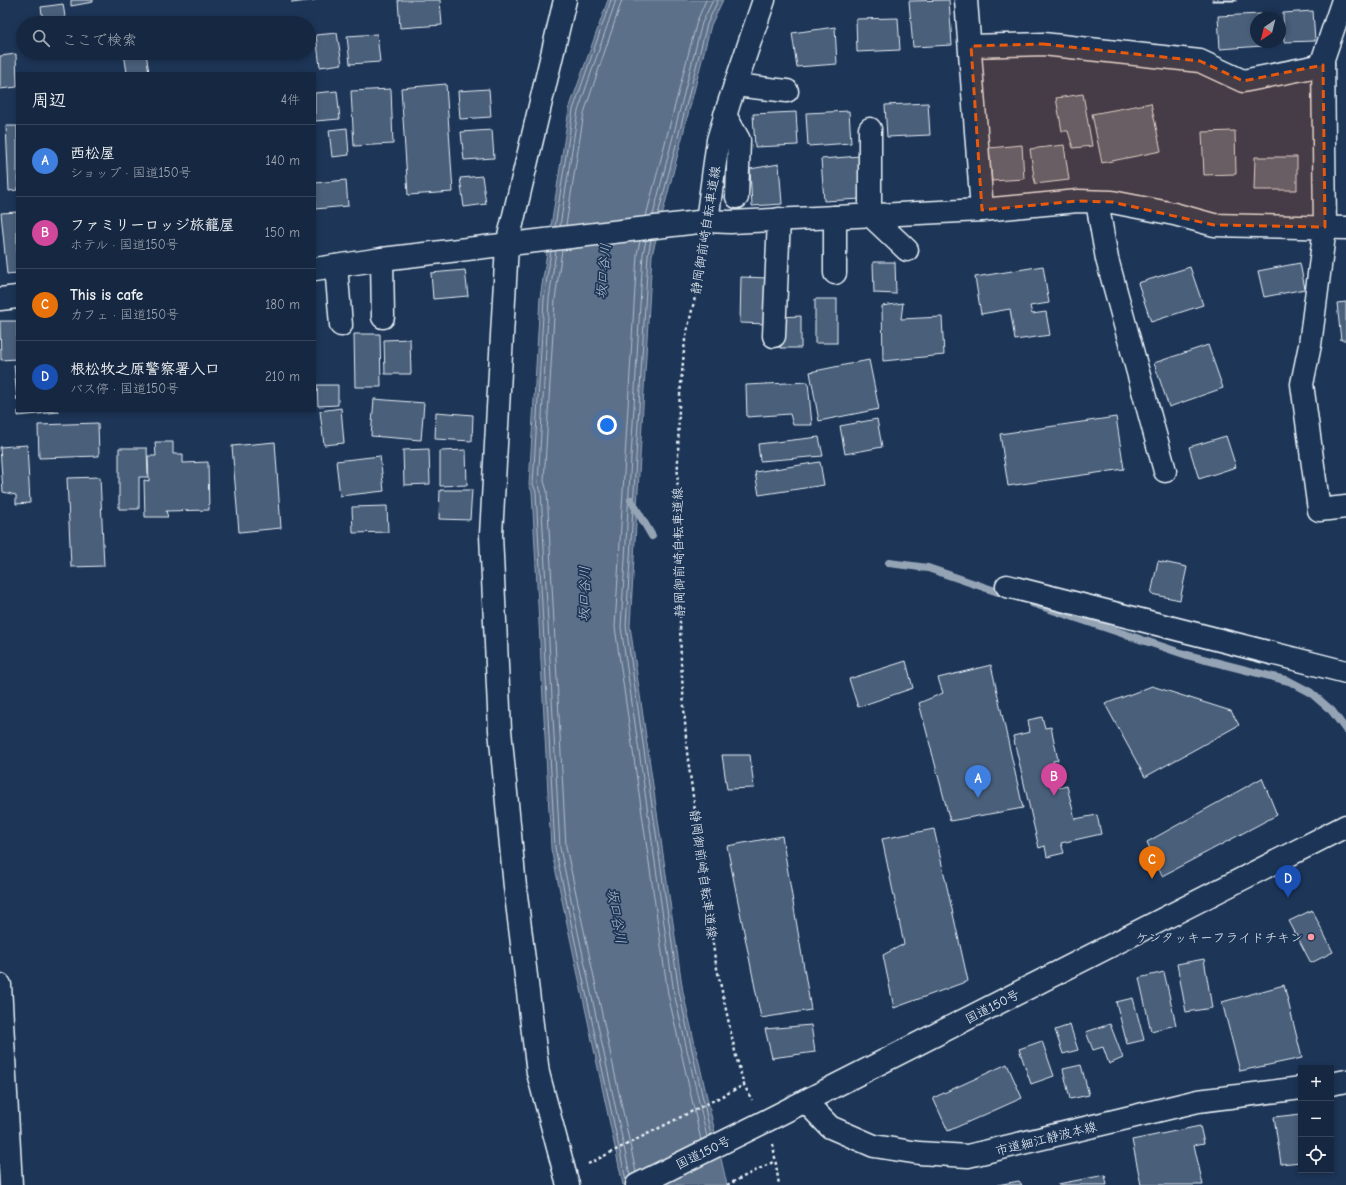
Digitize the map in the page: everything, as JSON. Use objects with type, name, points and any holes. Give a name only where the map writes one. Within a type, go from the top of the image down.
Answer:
[{"type":"main road","points":[[565,0],[515,244],[491,535],[500,730],[515,886],[538,1073],[567,1180]]},
{"type":"main road","name":"静岡御前崎自転車道線","points":[[707,220],[715,160],[725,116],[764,0]]},
{"type":"main road","points":[[966,0],[971,46],[982,210]]},
{"type":"main road","points":[[1343,0],[1323,59],[1336,227],[1302,384],[1319,510],[1346,507]]},
{"type":"main road","points":[[971,46],[1043,44],[1200,62],[1243,81],[1323,65]]},
{"type":"main road","points":[[735,85],[787,91]]},
{"type":"main road","points":[[725,116],[739,140],[737,197]]},
{"type":"main road","points":[[870,129],[870,215],[907,250]]},
{"type":"main road","points":[[341,325],[320,267],[707,220],[730,222],[982,210],[1078,201],[1112,202],[1174,214],[1214,225],[1336,227]]},
{"type":"main road","points":[[1097,202],[1107,259],[1165,471]]},
{"type":"main road","points":[[835,217],[835,273]]},
{"type":"main road","points":[[774,336],[779,219]]},
{"type":"main road","points":[[382,259],[383,317]]},
{"type":"main road","points":[[0,299],[16,297]]},
{"type":"main road","points":[[1007,586],[1346,672]]},
{"type":"main road","name":"国道150号","points":[[637,1185],[751,1129],[1346,826]]},
{"type":"main road","points":[[0,985],[11,1185]]},
{"type":"main road","points":[[1334,1083],[1346,1081]]},
{"type":"main road","name":"市道細江静波本線","points":[[805,1101],[830,1127],[874,1146],[919,1153],[968,1156],[1198,1101],[1298,1088]]},
{"type":"path","name":"静岡御前崎自転車道線","points":[[707,220],[700,269],[685,340],[679,406],[677,506],[680,655],[688,752],[708,912],[731,1035],[744,1085],[755,1106]]},
{"type":"path","points":[[567,1180],[744,1085]]},
{"type":"path","points":[[773,1141],[779,1185]]},
{"type":"path","points":[[727,1185],[775,1161]]},
{"type":"highlighted area","points":[[1043,44],[1200,61],[1243,81],[1323,65],[1325,227],[1214,225],[1112,202],[1078,201],[982,210],[971,46]]},
{"type":"water","name":"坂口谷川","points":[[608,0],[723,0],[711,25],[652,255],[630,626],[683,992],[727,1185],[623,1185],[551,849],[532,492],[529,485],[540,298],[569,109]]},
{"type":"building","points":[[71,0],[93,0],[93,2],[71,6]]},
{"type":"building","points":[[292,0],[315,0],[292,3]]},
{"type":"building","points":[[398,0],[440,0],[442,25],[400,28]]},
{"type":"building","points":[[949,0],[952,45],[913,47],[909,1]]},
{"type":"building","points":[[1236,0],[1236,1],[1212,1]]},
{"type":"building","points":[[63,4],[65,16],[42,16],[41,7]]},
{"type":"building","points":[[1313,11],[1315,41],[1286,42],[1286,13]]},
{"type":"building","points":[[1250,15],[1250,47],[1220,49],[1218,16]]},
{"type":"building","points":[[898,18],[900,50],[857,52],[856,19]]},
{"type":"building","points":[[835,27],[837,64],[797,67],[792,33]]},
{"type":"building","points":[[337,33],[342,64],[320,67],[316,35]]},
{"type":"building","points":[[377,34],[380,62],[350,64],[347,36]]},
{"type":"building","points":[[16,54],[16,87],[0,89],[0,56]]},
{"type":"building","points":[[125,60],[147,60],[149,72],[127,72]]},
{"type":"building","points":[[446,84],[453,192],[408,195],[401,88]]},
{"type":"building","points":[[391,89],[393,144],[354,146],[351,91]]},
{"type":"building","points":[[489,89],[491,117],[460,119],[458,91]]},
{"type":"building","points":[[337,91],[340,119],[316,121],[316,93]]},
{"type":"building","points":[[1083,94],[1092,146],[1073,148],[1068,131],[1062,131],[1056,98]]},
{"type":"building","points":[[928,103],[930,135],[887,137],[885,105]]},
{"type":"building","points":[[1151,103],[1161,151],[1102,163],[1092,114]]},
{"type":"building","points":[[849,111],[851,143],[808,146],[806,113]]},
{"type":"building","points":[[796,112],[798,145],[755,147],[753,114]]},
{"type":"building","points":[[6,126],[16,126],[16,190],[9,191]]},
{"type":"building","points":[[347,128],[349,155],[332,157],[329,130]]},
{"type":"building","points":[[492,130],[494,158],[464,160],[461,132]]},
{"type":"building","points":[[1235,131],[1236,174],[1204,175],[1202,132]]},
{"type":"building","points":[[1022,145],[1024,179],[992,181],[989,148]]},
{"type":"building","points":[[1064,145],[1069,180],[1035,184],[1030,149]]},
{"type":"building","points":[[860,156],[862,199],[824,201],[821,159]]},
{"type":"building","points":[[1255,157],[1297,157],[1297,190],[1254,190]]},
{"type":"building","points":[[779,164],[782,204],[752,206],[750,169]]},
{"type":"building","points":[[482,176],[486,204],[464,207],[460,178]]},
{"type":"building","points":[[346,180],[348,206],[316,209],[316,183]]},
{"type":"building","points":[[16,212],[16,273],[7,274],[1,213]]},
{"type":"building","points":[[873,262],[895,262],[896,294],[874,293]]},
{"type":"building","points":[[1300,263],[1305,289],[1264,297],[1258,271]]},
{"type":"building","points":[[1043,266],[1049,303],[1030,306],[1032,314],[1046,312],[1050,335],[1015,340],[1010,309],[981,314],[975,277]]},
{"type":"building","points":[[1190,267],[1203,305],[1151,322],[1138,283]]},
{"type":"building","points":[[465,270],[468,296],[433,299],[431,273]]},
{"type":"building","points":[[741,277],[769,278],[768,324],[740,323]]},
{"type":"building","points":[[815,299],[837,299],[837,343],[815,343]]},
{"type":"building","points":[[1346,302],[1346,340],[1341,340],[1337,303]]},
{"type":"building","points":[[903,303],[901,319],[942,317],[944,355],[883,361],[882,306]]},
{"type":"building","points":[[801,316],[801,348],[780,348],[779,317]]},
{"type":"building","points":[[0,321],[16,321],[16,359],[1,360]]},
{"type":"building","points":[[354,334],[380,334],[381,387],[355,387]]},
{"type":"building","points":[[410,339],[411,374],[385,374],[384,340]]},
{"type":"building","points":[[1208,345],[1223,388],[1169,407],[1154,363]]},
{"type":"building","points":[[869,360],[879,409],[819,421],[810,372]]},
{"type":"building","points":[[14,365],[16,365],[16,388]]},
{"type":"building","points":[[808,382],[812,425],[793,425],[790,414],[747,417],[746,385]]},
{"type":"building","points":[[317,385],[338,385],[338,405],[318,406]]},
{"type":"building","points":[[374,399],[424,403],[421,440],[371,436]]},
{"type":"building","points":[[341,408],[344,443],[324,445],[320,411]]},
{"type":"building","points":[[18,412],[59,412],[18,416]]},
{"type":"building","points":[[436,412],[473,415],[472,441],[435,439]]},
{"type":"building","points":[[1116,417],[1124,469],[1008,486],[1000,434]]},
{"type":"building","points":[[877,419],[882,447],[845,454],[840,426]]},
{"type":"building","points":[[98,423],[99,456],[39,458],[38,425]]},
{"type":"building","points":[[1226,436],[1236,467],[1199,479],[1189,447]]},
{"type":"building","points":[[819,437],[823,456],[760,461],[758,444]]},
{"type":"building","points":[[155,442],[173,442],[173,454],[183,454],[183,463],[208,462],[209,510],[166,511],[168,517],[145,517],[144,480],[149,481],[148,456],[156,456]]},
{"type":"building","points":[[275,442],[281,528],[239,532],[232,446]]},
{"type":"building","points":[[27,445],[30,503],[16,504],[16,495],[3,492],[0,447]]},
{"type":"building","points":[[119,448],[147,448],[148,477],[139,477],[139,509],[119,509]]},
{"type":"building","points":[[429,449],[430,484],[404,485],[403,450]]},
{"type":"building","points":[[466,450],[467,485],[440,486],[440,451]]},
{"type":"building","points":[[380,456],[384,491],[340,496],[336,461]]},
{"type":"building","points":[[820,462],[824,485],[759,495],[755,472]]},
{"type":"building","points":[[100,477],[104,566],[71,567],[67,478]]},
{"type":"building","points":[[440,490],[472,490],[470,520],[439,519]]},
{"type":"building","points":[[387,506],[388,532],[353,533],[352,507]]},
{"type":"building","points":[[1158,561],[1187,567],[1180,600],[1151,594]]},
{"type":"building","points":[[906,661],[913,688],[858,707],[849,679]]},
{"type":"building","points":[[991,665],[1023,808],[950,821],[919,703],[943,693],[938,678]]},
{"type":"building","points":[[1152,686],[1231,711],[1239,725],[1145,777],[1105,704]]},
{"type":"building","points":[[1042,717],[1045,728],[1051,727],[1058,760],[1053,761],[1059,788],[1067,786],[1075,819],[1097,815],[1101,834],[1061,843],[1064,853],[1047,857],[1045,846],[1039,848],[1013,736],[1030,732],[1028,720]]},
{"type":"building","points":[[722,755],[750,755],[754,788],[727,789]]},
{"type":"building","points":[[1262,778],[1277,815],[1162,876],[1147,842]]},
{"type":"building","points":[[934,829],[968,981],[894,1008],[883,955],[904,944],[882,839]]},
{"type":"building","points":[[782,836],[811,1010],[761,1018],[727,846]]},
{"type":"building","name":"ケンタッキーフライドチキン","points":[[1312,910],[1333,952],[1311,963],[1289,921]]},
{"type":"building","points":[[1204,959],[1212,1008],[1186,1012],[1177,964]]},
{"type":"building","points":[[1164,972],[1176,1025],[1151,1031],[1139,978]]},
{"type":"building","points":[[1284,985],[1302,1058],[1240,1071],[1222,1002]]},
{"type":"building","points":[[1133,998],[1144,1040],[1127,1044],[1116,1002]]},
{"type":"building","points":[[1110,1024],[1123,1058],[1109,1064],[1103,1047],[1093,1050],[1086,1032]]},
{"type":"building","points":[[811,1025],[815,1052],[772,1058],[765,1029]]},
{"type":"building","points":[[1070,1025],[1078,1050],[1063,1054],[1055,1030]]},
{"type":"building","points":[[1042,1041],[1054,1076],[1031,1084],[1019,1049]]},
{"type":"building","points":[[1007,1064],[1022,1098],[948,1131],[933,1098]]},
{"type":"building","points":[[1081,1065],[1089,1095],[1070,1099],[1063,1069]]},
{"type":"building","points":[[1298,1114],[1298,1162],[1281,1164],[1274,1117]]},
{"type":"building","points":[[1200,1126],[1204,1143],[1194,1145],[1203,1185],[1141,1185],[1132,1140]]},
{"type":"building","points":[[1105,1175],[1107,1185],[1058,1185],[1058,1184]]},
{"type":"building","points":[[1019,1181],[1022,1185],[997,1185]]},
{"type":"waterway","points":[[631,500],[652,536]]},
{"type":"waterway","points":[[889,563],[928,568],[1007,595]]},
{"type":"waterway","points":[[1032,603],[1187,655],[1289,681],[1310,692],[1332,711],[1346,730]]},
{"type":"place","name":"ファミリーロッジ旅籠屋","points":[[1054,796]]},
{"type":"place","name":"西松屋","points":[[978,798]]},
{"type":"place","name":"This is cafe","points":[[1152,879]]},
{"type":"place","name":"根松牧之原警察署入口","points":[[1288,898]]},
{"type":"place","name":"ケンタッキーフライドチキン","points":[[1311,937]]}]
